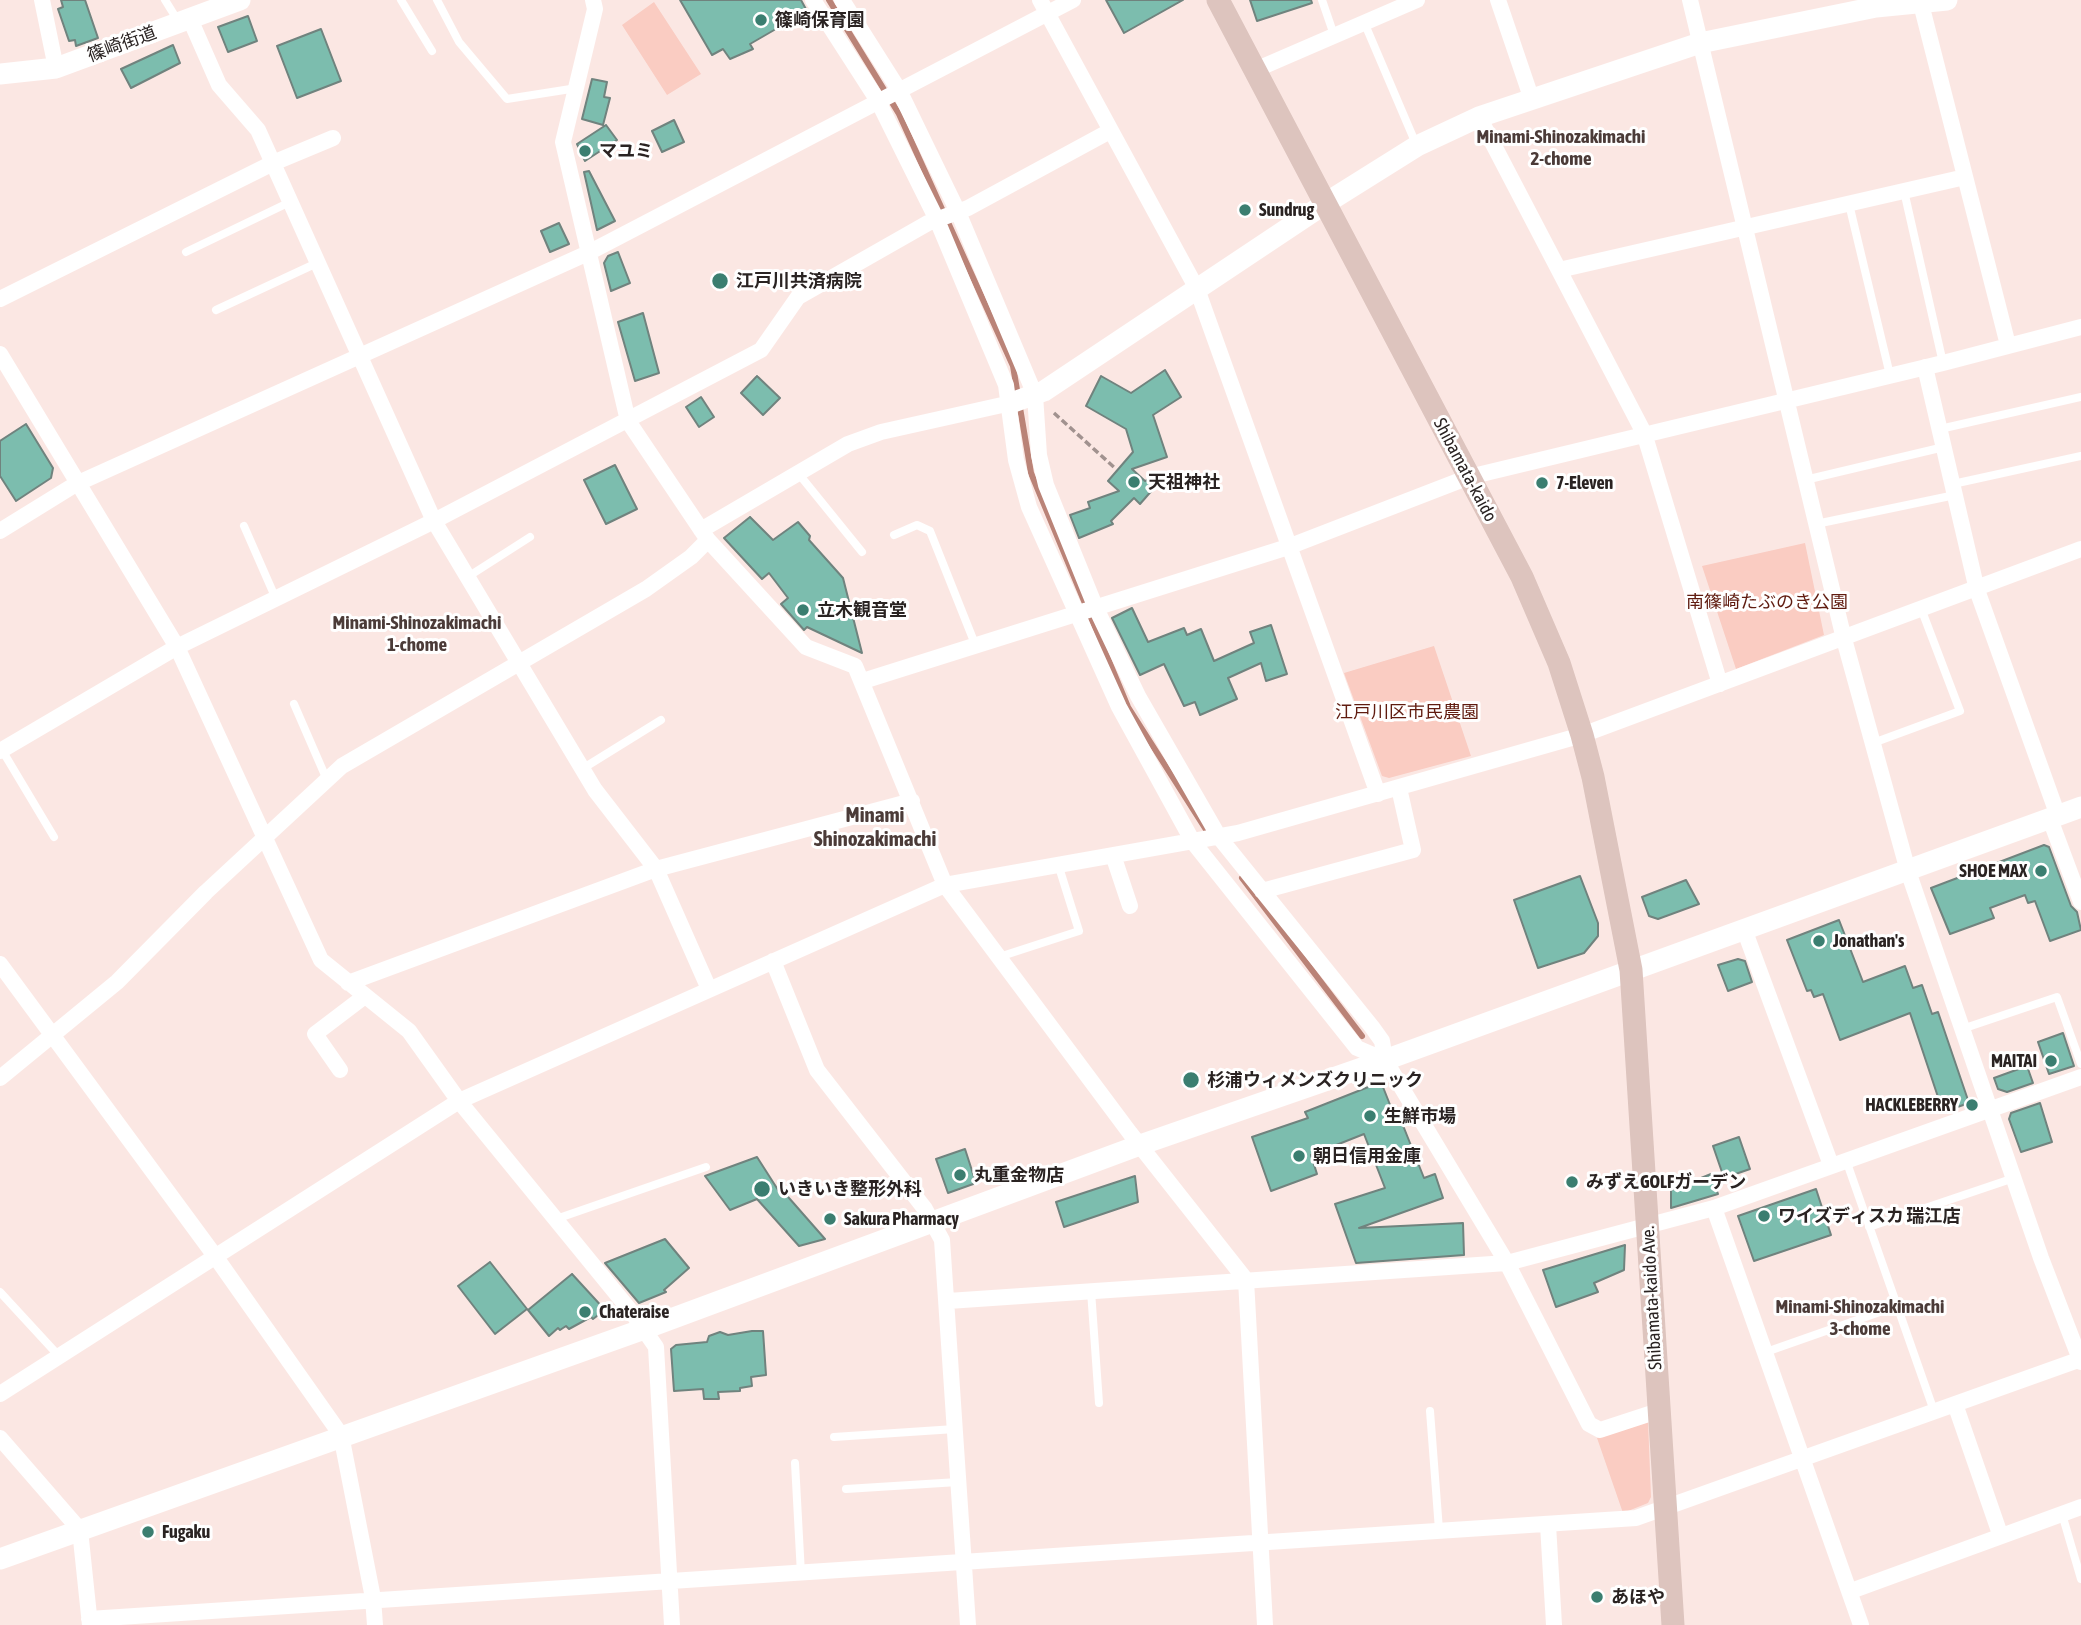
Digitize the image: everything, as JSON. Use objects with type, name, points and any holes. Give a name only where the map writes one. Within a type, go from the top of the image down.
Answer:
[{"type":"main road","name":"Shibamata-kaido","points":[[1218,0],[1522,577],[1559,663],[1593,777],[1631,970]]},
{"type":"main road","name":"Shibamata-kaido Ave.","points":[[1631,970],[1673,1625]]},
{"type":"street","points":[[41,0],[56,68]]},
{"type":"street","name":"篠崎街道","points":[[0,74],[56,68],[240,0]]},
{"type":"street","points":[[593,0],[595,9],[563,142],[628,421],[705,535],[806,647],[855,666],[945,885],[1140,1145],[1246,1280],[1265,1625]]},
{"type":"street","points":[[813,0],[889,95],[948,216],[1006,385],[1021,400],[1022,487],[1074,613],[1119,707],[1193,842],[1357,1048],[1385,1060]]},
{"type":"street","points":[[0,531],[76,484],[588,253],[889,95],[1044,7],[1073,0]]},
{"type":"street","points":[[1255,70],[1364,22],[1384,6],[1417,0]]},
{"type":"street","points":[[1498,0],[1531,97]]},
{"type":"street","points":[[0,1438],[80,1530],[90,1622],[373,1598],[801,1574],[1636,1518],[2081,1360],[2014,1178],[1908,871],[1844,639],[1690,0]]},
{"type":"street","points":[[0,1078],[117,982],[206,892],[342,766],[518,666],[646,589],[691,557],[705,535],[798,473],[848,444],[880,432],[1021,400],[1417,146],[1479,117],[1531,97],[1700,43],[1876,7],[1947,0]]},
{"type":"street","points":[[845,1],[948,216],[1021,400],[1046,485],[1095,606],[1138,696],[1219,837],[1382,1041],[1385,1060],[1507,1263],[1589,1424],[1600,1430],[1658,1411]]},
{"type":"street","points":[[1921,2],[2008,345]]},
{"type":"street","points":[[1044,7],[1196,289],[1378,794]]},
{"type":"street","points":[[185,21],[219,85],[258,130],[434,522],[582,769],[656,869],[709,989]]},
{"type":"street","points":[[1479,117],[1644,433],[1720,684]]},
{"type":"street","points":[[1,750],[177,647],[434,522],[761,350],[798,297],[1110,131]]},
{"type":"street","points":[[0,299],[273,163],[333,138]]},
{"type":"street","points":[[1559,270],[1965,177]]},
{"type":"street","points":[[863,681],[1288,547],[1469,477],[1943,363],[2081,327]]},
{"type":"street","points":[[0,354],[76,484],[177,647],[321,960],[409,1031],[460,1101],[656,1347],[672,1625]]},
{"type":"street","points":[[1926,367],[1978,590],[2081,902]]},
{"type":"street","points":[[0,1394],[460,1101],[945,885],[1219,837],[1582,735],[1922,611],[2081,549]]},
{"type":"street","points":[[1262,891],[1413,850],[1399,788]]},
{"type":"street","points":[[348,983],[656,869],[912,801]]},
{"type":"street","points":[[0,1559],[644,1329],[1140,1145],[1385,1060],[2081,807]]},
{"type":"street","points":[[1113,855],[1130,906]]},
{"type":"street","points":[[1744,929],[1839,1162]]},
{"type":"street","points":[[773,961],[817,1070],[935,1223],[943,1240],[968,1625]]},
{"type":"street","points":[[0,964],[215,1256],[341,1435],[373,1598],[375,1625]]},
{"type":"street","points":[[340,1070],[315,1034],[365,996]]},
{"type":"street","points":[[948,1301],[1507,1263],[1648,1228],[1714,1208],[1839,1162],[1992,1111],[2081,1077]]},
{"type":"street","points":[[1714,1208],[1861,1625]]},
{"type":"street","points":[[1955,1404],[2000,1535]]},
{"type":"street","points":[[1851,1591],[2081,1507]]},
{"type":"street","points":[[1548,1525],[1554,1625]]},
{"type":"lane","points":[[165,0],[185,21]]},
{"type":"lane","points":[[401,0],[432,51]]},
{"type":"lane","points":[[437,0],[459,41],[506,99],[577,88]]},
{"type":"lane","points":[[1322,0],[1334,35]]},
{"type":"lane","points":[[1364,22],[1417,146]]},
{"type":"lane","points":[[1904,191],[1943,363]]},
{"type":"lane","points":[[186,252],[290,202]]},
{"type":"lane","points":[[1849,204],[1890,375]]},
{"type":"lane","points":[[216,310],[317,263]]},
{"type":"lane","points":[[1940,429],[2081,397]]},
{"type":"lane","points":[[1805,480],[1944,447]]},
{"type":"lane","points":[[1816,524],[2081,456]]},
{"type":"lane","points":[[798,473],[862,552]]},
{"type":"lane","points":[[894,535],[917,524],[930,531],[975,644]]},
{"type":"lane","points":[[244,526],[276,599]]},
{"type":"lane","points":[[466,578],[530,537]]},
{"type":"lane","points":[[1873,743],[1960,711],[1922,611]]},
{"type":"lane","points":[[294,704],[327,780]]},
{"type":"lane","points":[[582,769],[660,720]]},
{"type":"lane","points":[[1,750],[54,837]]},
{"type":"lane","points":[[999,957],[1079,931],[1058,864]]},
{"type":"lane","points":[[1962,1029],[2057,997],[2081,1064]]},
{"type":"lane","points":[[1839,1162],[1869,1227],[1934,1411]]},
{"type":"lane","points":[[556,1219],[706,1167]]},
{"type":"lane","points":[[1869,1227],[2014,1178]]},
{"type":"lane","points":[[1091,1291],[1099,1403]]},
{"type":"lane","points":[[0,1292],[58,1355]]},
{"type":"lane","points":[[1766,1352],[1896,1306]]},
{"type":"lane","points":[[1430,1411],[1440,1530]]},
{"type":"lane","points":[[835,1437],[955,1429]]},
{"type":"lane","points":[[795,1463],[801,1574]]},
{"type":"lane","points":[[846,1489],[958,1482]]},
{"type":"lane","points":[[2062,1514],[2081,1579]]},
{"type":"path","points":[[1021,400],[1116,469]]},
{"type":"green space","points":[[654,2],[701,74],[667,95],[622,25]]},
{"type":"green space","name":"南篠崎たぶのき公園","points":[[1805,543],[1824,635],[1736,669],[1702,566]]},
{"type":"green space","name":"江戸川区市民農園","points":[[1434,646],[1471,756],[1389,778],[1382,776],[1344,673]]},
{"type":"green space","points":[[1648,1421],[1651,1497],[1648,1503],[1623,1513],[1597,1438]]},
{"type":"building","points":[[61,0],[85,0],[98,38],[76,46],[75,40],[69,41],[58,9],[63,7]]},
{"type":"building","points":[[680,0],[801,0],[807,11],[750,44],[753,49],[730,59],[723,49],[712,55]]},
{"type":"building","points":[[1106,0],[1183,0],[1124,33]]},
{"type":"building","points":[[1250,0],[1311,0],[1312,3],[1257,21]]},
{"type":"building","points":[[248,16],[257,41],[228,52],[218,27]]},
{"type":"building","points":[[321,29],[341,81],[297,98],[277,46]]},
{"type":"building","points":[[173,45],[180,63],[131,88],[121,69]]},
{"type":"building","points":[[592,79],[607,82],[604,97],[610,98],[603,125],[582,119]]},
{"type":"building","points":[[674,120],[684,142],[662,152],[652,131]]},
{"type":"building","points":[[606,125],[617,140],[585,161],[577,144]]},
{"type":"building","points":[[589,171],[615,221],[597,230],[584,172]]},
{"type":"building","points":[[559,223],[569,244],[550,252],[541,231]]},
{"type":"building","points":[[618,252],[630,283],[611,291],[604,263],[608,256]]},
{"type":"building","points":[[643,313],[659,373],[635,381],[618,322]]},
{"type":"building","points":[[1165,370],[1181,397],[1153,415],[1167,457],[1132,469],[1145,481],[1154,478],[1148,483],[1154,488],[1140,504],[1134,498],[1111,521],[1113,524],[1079,538],[1070,515],[1090,508],[1088,502],[1119,491],[1108,481],[1133,452],[1126,429],[1086,406],[1101,376],[1131,393]]},
{"type":"building","points":[[757,376],[780,398],[763,415],[741,393]]},
{"type":"building","points":[[701,397],[714,417],[699,427],[686,407]]},
{"type":"building","points":[[26,424],[53,468],[51,478],[16,501],[0,476],[0,441]]},
{"type":"building","points":[[615,465],[637,509],[606,524],[584,480]]},
{"type":"building","points":[[750,517],[773,540],[798,522],[810,536],[809,540],[843,578],[862,653],[807,627],[804,630],[781,604],[788,598],[769,573],[762,579],[724,538]]},
{"type":"building","points":[[1132,608],[1148,642],[1184,628],[1187,635],[1201,629],[1214,661],[1254,643],[1250,632],[1271,625],[1287,674],[1266,681],[1261,663],[1228,678],[1237,699],[1200,715],[1195,702],[1184,706],[1164,664],[1140,675],[1112,618]]},
{"type":"building","points":[[2044,845],[2049,847],[2071,906],[2077,912],[2081,930],[2050,941],[2035,901],[2028,903],[2025,895],[1990,908],[1994,918],[1950,934],[1931,888]]},
{"type":"building","points":[[1580,876],[1598,923],[1598,936],[1584,953],[1538,968],[1514,900]]},
{"type":"building","points":[[1686,880],[1699,904],[1658,919],[1649,916],[1642,897]]},
{"type":"building","points":[[1839,920],[1863,982],[1905,966],[1913,988],[1922,985],[1932,1014],[1938,1012],[1969,1103],[1943,1112],[1910,1013],[1840,1040],[1823,994],[1814,997],[1811,990],[1807,991],[1787,940]]},
{"type":"building","points":[[1738,959],[1745,961],[1752,982],[1728,991],[1718,965]]},
{"type":"building","points":[[2063,1033],[2074,1066],[2049,1074],[2038,1042]]},
{"type":"building","points":[[2027,1066],[2033,1083],[2007,1092],[1998,1089],[1994,1078]]},
{"type":"building","points":[[1381,1082],[1398,1125],[1402,1123],[1424,1178],[1435,1174],[1443,1198],[1359,1228],[1463,1223],[1464,1255],[1356,1263],[1335,1204],[1385,1188],[1364,1134],[1311,1155],[1317,1174],[1271,1191],[1252,1137],[1308,1118],[1305,1112]]},
{"type":"building","points":[[2040,1103],[2052,1142],[2021,1152],[2009,1119],[2011,1113]]},
{"type":"building","points":[[1739,1137],[1750,1169],[1724,1178],[1713,1146]]},
{"type":"building","points":[[965,1149],[976,1183],[948,1193],[936,1159]]},
{"type":"building","points":[[757,1157],[780,1193],[782,1190],[825,1239],[799,1246],[757,1199],[730,1210],[705,1176]]},
{"type":"building","points":[[1711,1174],[1718,1194],[1671,1208],[1671,1190]]},
{"type":"building","points":[[1135,1176],[1138,1202],[1064,1227],[1056,1202]]},
{"type":"building","points":[[1816,1189],[1831,1235],[1754,1261],[1738,1216]]},
{"type":"building","points":[[665,1239],[689,1268],[664,1290],[666,1292],[639,1303],[605,1263]]},
{"type":"building","points":[[1625,1245],[1624,1270],[1594,1283],[1598,1292],[1556,1307],[1543,1270]]},
{"type":"building","points":[[490,1262],[527,1309],[495,1334],[458,1286]]},
{"type":"building","points":[[572,1274],[605,1310],[593,1319],[591,1317],[569,1329],[566,1326],[560,1330],[558,1328],[549,1336],[528,1310]]},
{"type":"building","points":[[763,1331],[766,1375],[751,1377],[752,1386],[740,1388],[740,1391],[718,1392],[719,1399],[704,1399],[703,1389],[674,1391],[671,1349],[676,1345],[707,1342],[709,1336],[720,1332],[728,1335]]},
{"type":"waterway","points":[[829,0],[899,114],[1013,366],[1031,473],[1128,707],[1210,836]]},
{"type":"waterway","points":[[1242,878],[1362,1036]]},
{"type":"place","name":"篠崎保育園","points":[[761,20]]},
{"type":"place","name":"マユミ","points":[[585,151]]},
{"type":"place","name":"Sundrug","points":[[1245,210]]},
{"type":"place","name":"江戸川共済病院","points":[[720,281]]},
{"type":"place","name":"天祖神社","points":[[1134,482]]},
{"type":"place","name":"7-Eleven","points":[[1542,483]]},
{"type":"place","name":"立木観音堂","points":[[803,610]]},
{"type":"place","name":"SHOE MAX","points":[[2041,871]]},
{"type":"place","name":"Jonathan's","points":[[1819,941]]},
{"type":"place","name":"MAITAI","points":[[2051,1061]]},
{"type":"place","name":"杉浦ウィメンズクリニック","points":[[1191,1080]]},
{"type":"place","name":"HACKLEBERRY","points":[[1972,1105]]},
{"type":"place","name":"生鮮市場","points":[[1370,1116]]},
{"type":"place","name":"朝日信用金庫","points":[[1299,1156]]},
{"type":"place","name":"丸重金物店","points":[[960,1175]]},
{"type":"place","name":"みずえGOLFガーデン","points":[[1572,1182]]},
{"type":"place","name":"いきいき整形外科","points":[[762,1189]]},
{"type":"place","name":"ワイズディスカ 瑞江店","points":[[1764,1216]]},
{"type":"place","name":"Sakura Pharmacy","points":[[830,1219]]},
{"type":"place","name":"Chateraise","points":[[585,1312]]},
{"type":"place","name":"Fugaku","points":[[148,1532]]},
{"type":"place","name":"あほや","points":[[1597,1597]]},
{"type":"district","name":"Minami-Shinozakimachi 2-chome","points":[[1561,148]]},
{"type":"district","name":"Minami-Shinozakimachi 1-chome","points":[[417,634]]},
{"type":"district","name":"Minami Shinozakimachi","points":[[875,827]]},
{"type":"district","name":"Minami-Shinozakimachi 3-chome","points":[[1860,1318]]}]
